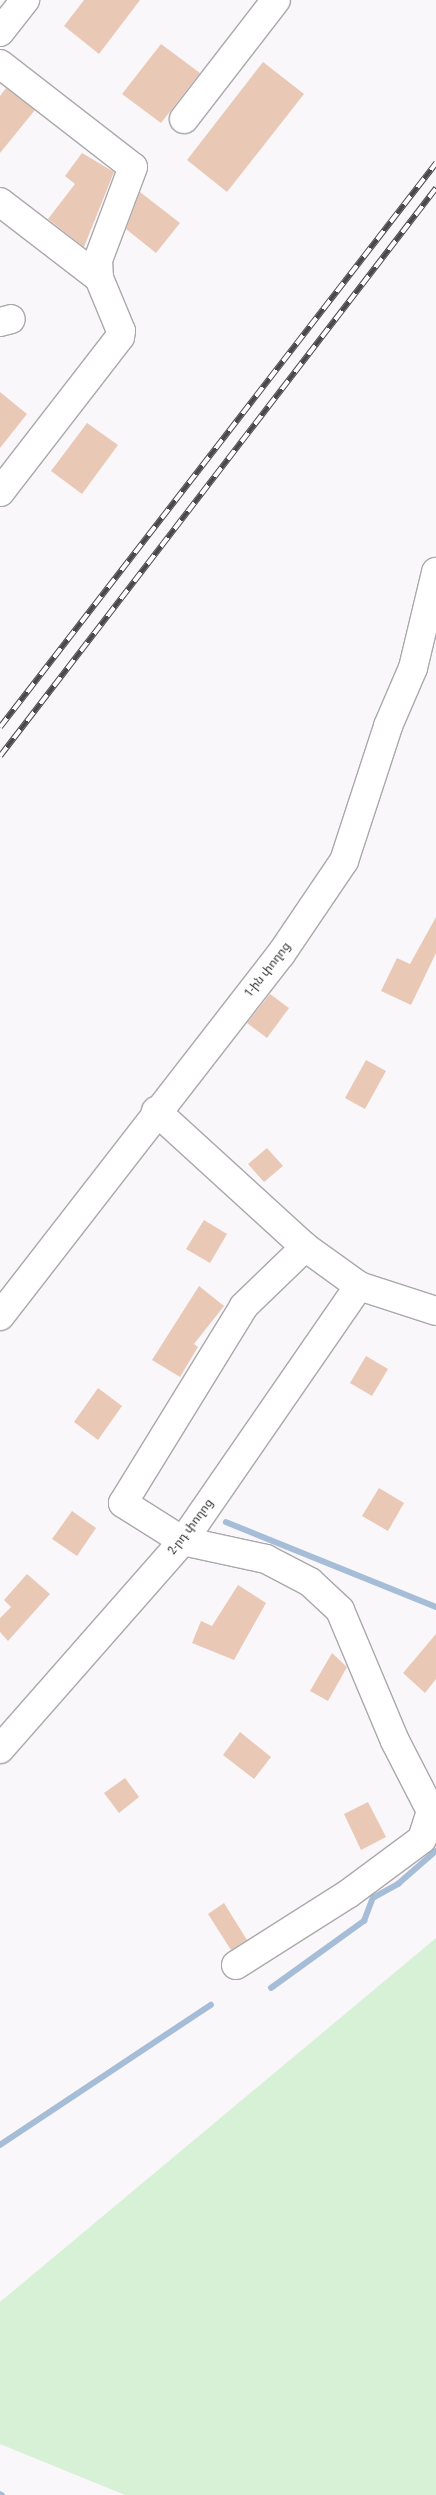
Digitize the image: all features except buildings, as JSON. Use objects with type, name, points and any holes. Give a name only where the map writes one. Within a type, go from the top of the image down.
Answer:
[{"type":"street","points":[[0,32],[25,0]]},
{"type":"street","points":[[184,119],[276,0]]},
{"type":"street","points":[[0,64],[133,167],[98,260],[99,278],[121,330],[120,337],[0,492]]},
{"type":"street","points":[[0,202],[99,278]]},
{"type":"street","name":"1-ին փողոց","points":[[0,1316],[156,1111],[281,954],[344,861],[388,726],[412,668],[436,572]]},
{"type":"street","points":[[156,1111],[305,1247],[358,1286],[436,1311]]},
{"type":"street","points":[[236,1965],[348,1894],[422,1839],[431,1811],[395,1742],[340,1610],[310,1582],[266,1559],[183,1541],[123,1502],[244,1306],[305,1247]]},
{"type":"street","name":"2-րդ փողոց","points":[[0,1749],[183,1541],[358,1286]]},
{"type":"green space","points":[[436,1938],[436,2495],[125,2495],[0,2444],[0,2302]]},
{"type":"waterway","points":[[226,1522],[436,1607]]},
{"type":"waterway","points":[[271,1988],[364,1921],[373,1898],[398,1884],[436,1851]]},
{"type":"waterway","points":[[0,2145],[211,2005]]},
{"type":"railway","points":[[0,727],[436,163]]},
{"type":"railway","points":[[0,756],[436,188]]}]
